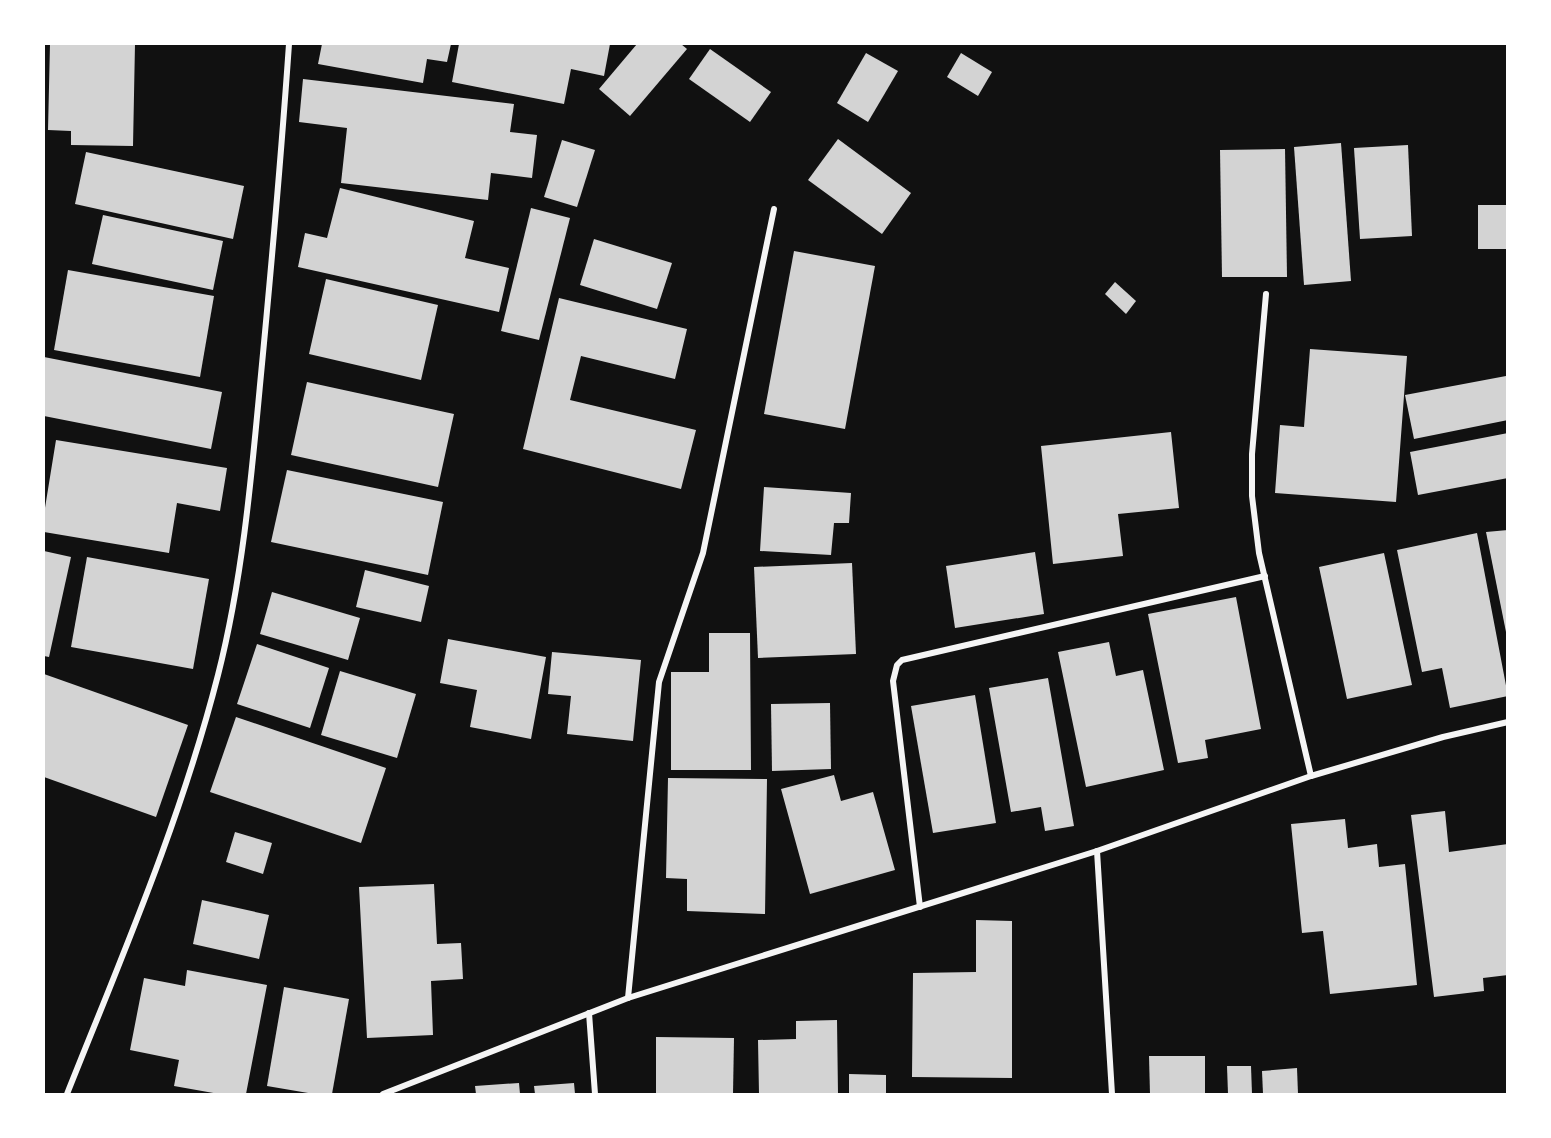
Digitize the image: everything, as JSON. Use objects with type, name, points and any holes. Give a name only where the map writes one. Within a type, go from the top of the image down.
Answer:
[{"type":"street","points":[[67,1095],[164,854],[219,673],[236,586],[252,472],[279,189],[289,44]]},
{"type":"street","points":[[628,998],[659,682],[703,553],[774,208]]},
{"type":"street","points":[[1266,294],[1252,454],[1252,496],[1265,576],[1311,776]]},
{"type":"street","points":[[920,907],[893,681],[897,665],[902,660],[1265,576]]},
{"type":"street","points":[[383,1095],[628,998],[1097,851],[1311,776],[1443,737],[1508,723]]},
{"type":"street","points":[[1097,851],[1112,1095]]},
{"type":"street","points":[[589,1013],[595,1095]]},
{"type":"building","points":[[50,44],[135,44],[133,146],[71,145],[71,131],[48,130]]},
{"type":"building","points":[[322,44],[451,44],[447,62],[427,59],[423,83],[318,64]]},
{"type":"building","points":[[459,44],[610,44],[604,76],[571,69],[564,104],[452,82]]},
{"type":"building","points":[[637,44],[681,44],[687,49],[630,116],[599,89]]},
{"type":"building","points":[[710,49],[771,92],[750,122],[689,79]]},
{"type":"building","points":[[866,53],[898,71],[868,122],[837,103]]},
{"type":"building","points":[[961,53],[992,72],[978,96],[947,77]]},
{"type":"building","points":[[303,79],[514,104],[510,132],[537,135],[532,178],[491,173],[488,200],[341,183],[347,128],[299,122]]},
{"type":"building","points":[[838,139],[911,193],[882,234],[808,180]]},
{"type":"building","points":[[562,140],[595,150],[577,207],[544,197]]},
{"type":"building","points":[[1341,143],[1351,281],[1304,285],[1294,147]]},
{"type":"building","points":[[1408,145],[1412,236],[1360,239],[1354,148]]},
{"type":"building","points":[[1285,149],[1287,277],[1222,277],[1220,150]]},
{"type":"building","points":[[86,152],[244,186],[233,239],[75,204]]},
{"type":"building","points":[[340,188],[474,221],[465,258],[509,268],[499,312],[298,267],[305,233],[327,238]]},
{"type":"building","points":[[1478,205],[1508,205],[1508,249],[1478,249]]},
{"type":"building","points":[[531,208],[570,218],[539,340],[501,331]]},
{"type":"building","points":[[103,215],[223,241],[213,290],[92,264]]},
{"type":"building","points":[[594,239],[672,263],[657,309],[580,285]]},
{"type":"building","points":[[794,251],[875,266],[845,429],[764,414]]},
{"type":"building","points":[[68,270],[214,296],[200,377],[54,350]]},
{"type":"building","points":[[326,279],[438,305],[421,380],[309,354]]},
{"type":"building","points":[[1115,282],[1136,301],[1126,314],[1105,294]]},
{"type":"building","points":[[559,298],[687,329],[675,379],[581,356],[570,400],[696,430],[681,489],[523,449]]},
{"type":"building","points":[[1310,349],[1407,356],[1396,502],[1275,493],[1280,425],[1304,427]]},
{"type":"building","points":[[44,357],[222,392],[211,449],[44,416]]},
{"type":"building","points":[[1506,376],[1508,420],[1414,439],[1405,395]]},
{"type":"building","points":[[307,382],[454,414],[438,487],[291,455]]},
{"type":"building","points":[[1171,432],[1179,508],[1118,514],[1123,556],[1053,564],[1041,446]]},
{"type":"building","points":[[1508,433],[1508,478],[1418,495],[1410,452]]},
{"type":"building","points":[[56,440],[227,468],[220,511],[177,503],[169,553],[44,532],[44,514]]},
{"type":"building","points":[[287,470],[443,502],[428,575],[271,542]]},
{"type":"building","points":[[764,487],[851,493],[849,523],[834,523],[831,555],[760,551]]},
{"type":"building","points":[[1508,530],[1508,632],[1506,632],[1486,532]]},
{"type":"building","points":[[1477,533],[1508,696],[1450,708],[1442,668],[1422,672],[1397,550]]},
{"type":"building","points":[[44,551],[71,557],[49,657],[44,656]]},
{"type":"building","points":[[1035,552],[1044,614],[955,628],[946,566]]},
{"type":"building","points":[[1384,553],[1412,685],[1347,699],[1319,567]]},
{"type":"building","points":[[87,557],[209,579],[193,669],[71,647]]},
{"type":"building","points":[[852,563],[856,654],[758,658],[754,567]]},
{"type":"building","points":[[365,570],[429,586],[421,622],[356,607]]},
{"type":"building","points":[[272,592],[360,618],[348,660],[260,634]]},
{"type":"building","points":[[1236,597],[1261,729],[1205,740],[1208,758],[1178,763],[1148,614]]},
{"type":"building","points":[[709,633],[750,633],[751,770],[671,770],[671,672],[709,672]]},
{"type":"building","points":[[448,639],[546,657],[531,739],[470,727],[477,690],[440,683]]},
{"type":"building","points":[[1109,642],[1116,676],[1143,670],[1164,770],[1086,787],[1058,652]]},
{"type":"building","points":[[257,644],[329,668],[310,728],[237,704]]},
{"type":"building","points":[[552,652],[641,660],[633,741],[567,734],[571,696],[548,694]]},
{"type":"building","points":[[340,671],[416,694],[397,758],[321,735]]},
{"type":"building","points":[[44,674],[188,725],[156,817],[44,777]]},
{"type":"building","points":[[1048,678],[1074,826],[1045,831],[1041,807],[1011,812],[989,688]]},
{"type":"building","points":[[975,695],[996,823],[933,833],[911,706]]},
{"type":"building","points":[[830,703],[831,769],[772,771],[771,704]]},
{"type":"building","points":[[236,717],[386,768],[361,843],[210,792]]},
{"type":"building","points":[[834,775],[841,801],[873,792],[895,870],[810,894],[781,789]]},
{"type":"building","points":[[668,778],[767,779],[765,914],[687,911],[687,879],[666,878]]},
{"type":"building","points":[[1445,811],[1449,852],[1508,844],[1508,975],[1483,978],[1484,991],[1434,997],[1411,815]]},
{"type":"building","points":[[1345,819],[1348,848],[1377,844],[1379,867],[1405,864],[1417,985],[1330,994],[1323,931],[1302,933],[1291,824]]},
{"type":"building","points":[[235,832],[272,843],[263,874],[226,862]]},
{"type":"building","points":[[434,884],[437,944],[461,943],[463,979],[431,981],[433,1035],[367,1038],[359,887]]},
{"type":"building","points":[[202,900],[269,915],[259,959],[193,944]]},
{"type":"building","points":[[976,920],[1012,921],[1012,1078],[912,1077],[913,973],[976,972]]},
{"type":"building","points":[[187,970],[267,985],[246,1094],[219,1094],[174,1086],[179,1060],[130,1050],[144,978],[185,986]]},
{"type":"building","points":[[284,987],[349,999],[332,1094],[314,1094],[267,1086]]},
{"type":"building","points":[[837,1020],[838,1094],[759,1094],[758,1040],[796,1039],[796,1021]]},
{"type":"building","points":[[656,1037],[734,1038],[733,1094],[656,1094]]},
{"type":"building","points":[[1149,1056],[1205,1056],[1205,1094],[1150,1094]]},
{"type":"building","points":[[1227,1066],[1251,1066],[1252,1094],[1228,1094]]},
{"type":"building","points":[[1297,1068],[1298,1094],[1263,1094],[1262,1071]]},
{"type":"building","points":[[849,1074],[886,1075],[886,1094],[849,1094]]},
{"type":"building","points":[[519,1083],[520,1094],[476,1094],[475,1086]]},
{"type":"building","points":[[574,1083],[575,1094],[535,1094],[534,1086]]}]
